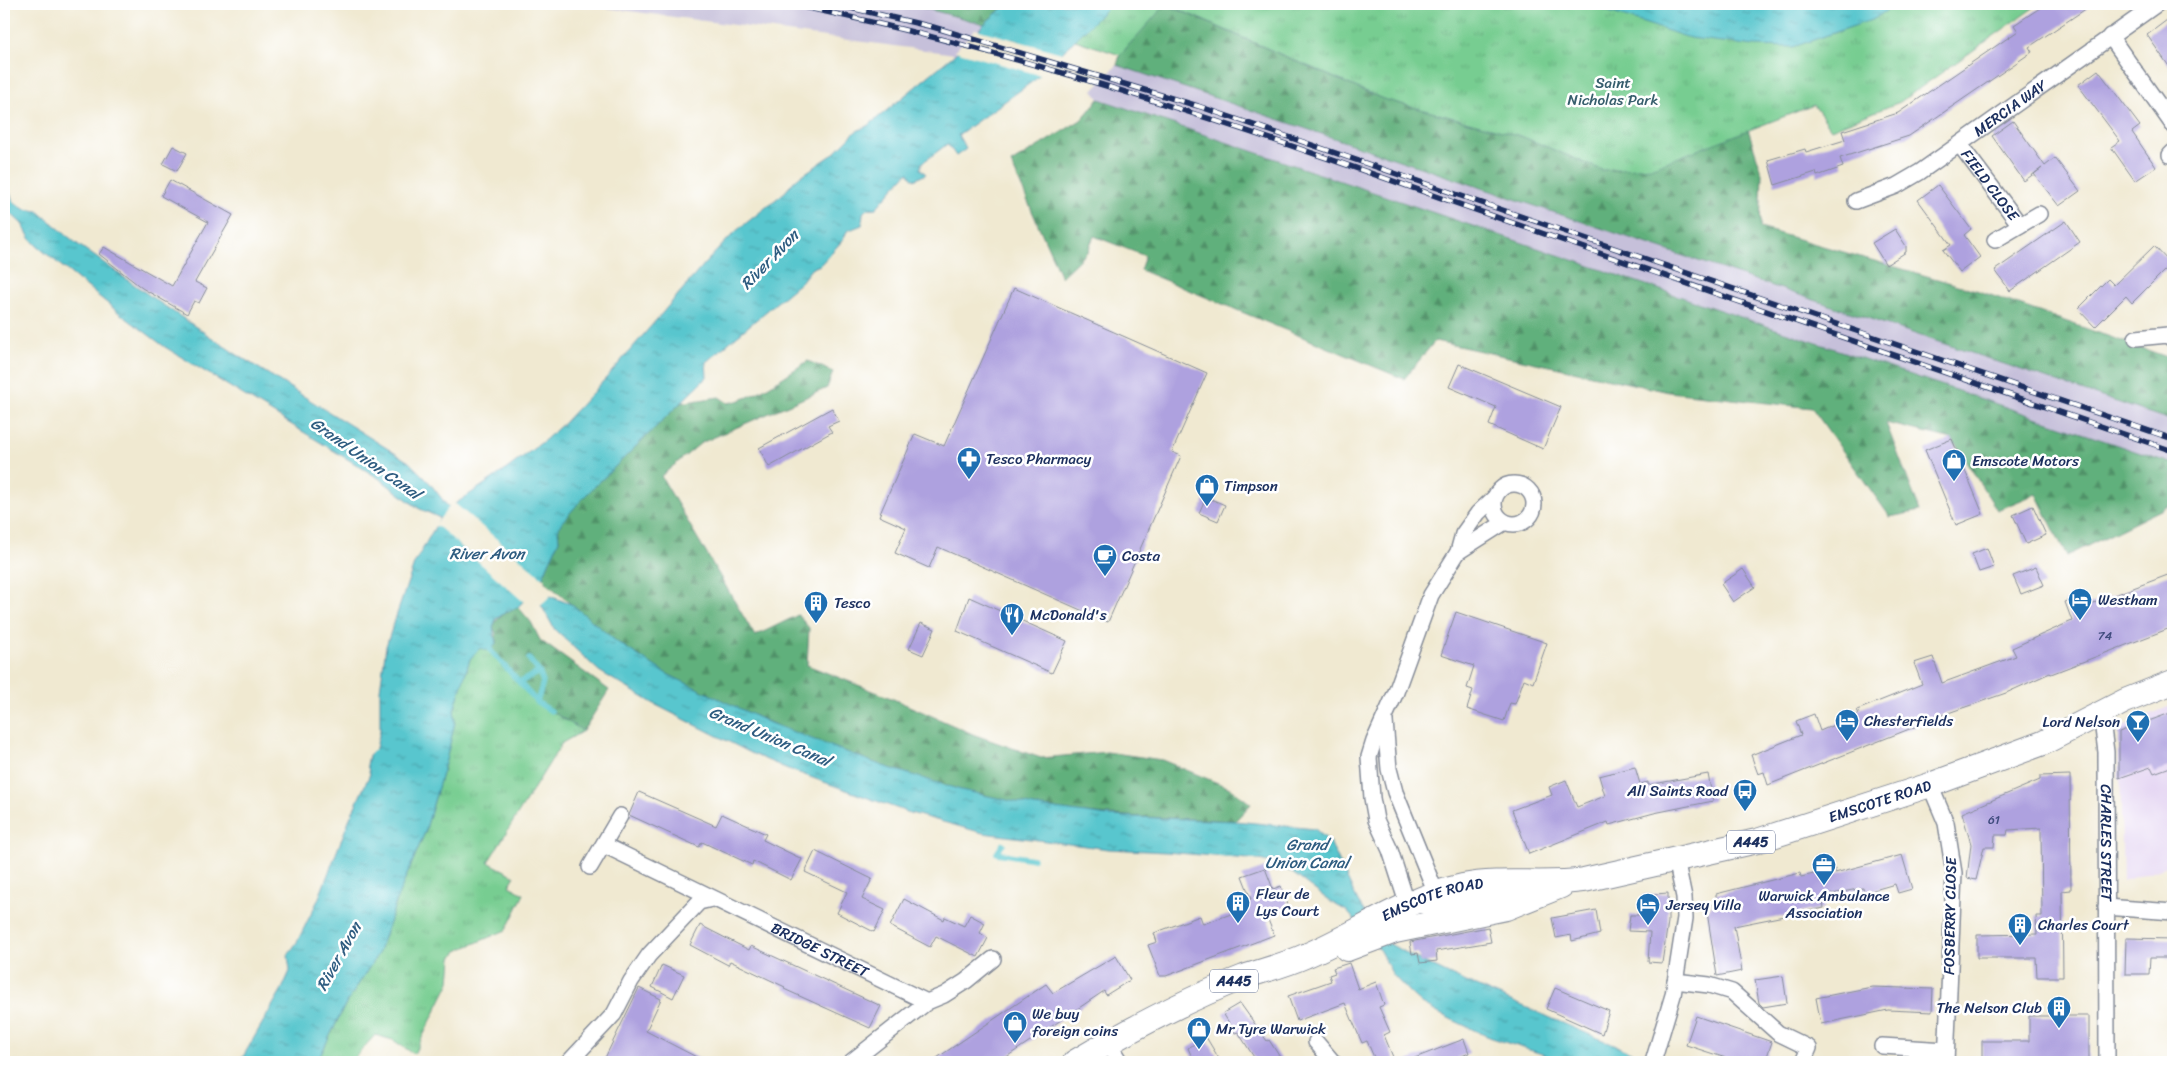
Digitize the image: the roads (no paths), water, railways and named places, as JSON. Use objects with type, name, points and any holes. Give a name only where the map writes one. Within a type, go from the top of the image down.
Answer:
[{"type":"main road","name":"EMSCOTE ROAD","points":[[1075,1062],[1114,1052],[1184,1003],[1244,977],[1350,942],[1385,928],[1506,908],[1572,882],[1757,841],[1930,785],[2043,743],[2136,696],[2173,682]]},
{"type":"main road","name":"EMSCOTE ROAD","points":[[1385,928],[1423,901],[1463,886],[1502,881],[1572,882]]},
{"type":"street","name":"MERCIA WAY","points":[[1856,202],[1896,186],[1960,145],[2157,4]]},
{"type":"street","points":[[2110,36],[2173,125]]},
{"type":"street","name":"FIELD CLOSE","points":[[1960,145],[2020,225]]},
{"type":"street","name":"FIELD CLOSE","points":[[1995,240],[2039,214]]},
{"type":"street","points":[[2136,338],[2171,336]]},
{"type":"street","points":[[1423,901],[1390,850],[1376,820],[1372,798],[1369,757],[1374,741],[1385,720],[1431,595],[1458,552],[1463,534],[1502,488],[1513,484],[1525,487],[1533,497],[1534,509],[1527,520],[1516,524],[1504,522],[1495,512],[1494,498]]},
{"type":"street","points":[[1458,552],[1504,522]]},
{"type":"street","name":"CHARLES STREET","points":[[2101,713],[2106,752],[2107,1062]]},
{"type":"street","points":[[1385,720],[1388,759],[1423,901]]},
{"type":"street","name":"FOSBERRY CLOSE","points":[[1882,1046],[1946,1056],[1954,873],[1946,824],[1930,785]]},
{"type":"street","points":[[590,866],[620,816]]},
{"type":"street","name":"BRIDGE STREET","points":[[604,845],[927,1002]]},
{"type":"street","points":[[1655,1057],[1675,981],[1685,911],[1676,859]]},
{"type":"street","points":[[1423,901],[1535,897]]},
{"type":"street","points":[[569,1062],[614,1014],[631,980],[648,955],[700,902],[712,899]]},
{"type":"street","points":[[2106,906],[2173,912]]},
{"type":"street","points":[[851,1062],[927,1002],[944,995],[966,981],[993,958]]},
{"type":"street","points":[[1675,981],[1709,985],[1732,992],[1778,1033],[1809,1048],[1803,1062]]},
{"type":"street","points":[[1316,1042],[1333,1062]]},
{"type":"water","name":"River Avon","points":[[1007,4],[1111,4],[1036,79],[958,135],[966,149],[956,156],[949,146],[946,145],[922,163],[920,169],[926,174],[914,180],[908,172],[876,208],[867,209],[863,213],[862,225],[847,231],[843,240],[820,265],[811,269],[801,282],[706,362],[707,377],[585,496],[561,523],[558,531],[559,540],[542,579],[537,585],[550,596],[573,605],[617,642],[667,674],[770,723],[883,766],[961,790],[1034,806],[1108,816],[1235,821],[1315,829],[1330,842],[1358,902],[1383,940],[1457,978],[1640,1056],[1646,1062],[1567,1062],[1489,1037],[1440,1014],[1422,1004],[1393,975],[1380,951],[1347,911],[1331,902],[1291,872],[1275,864],[1260,860],[1109,849],[983,833],[907,812],[788,769],[753,754],[656,705],[599,671],[555,630],[541,605],[529,595],[518,607],[496,619],[493,627],[496,644],[490,651],[480,648],[470,659],[454,710],[455,722],[446,760],[425,832],[398,896],[379,952],[344,1007],[317,1062],[240,1062],[282,989],[290,971],[288,955],[297,942],[318,900],[349,820],[370,774],[367,765],[369,755],[376,748],[380,731],[380,690],[386,646],[414,564],[440,518],[418,508],[380,479],[165,347],[118,312],[37,246],[30,238],[22,224],[4,207],[4,178],[13,201],[24,209],[38,211],[76,243],[153,298],[236,354],[409,462],[429,482],[449,508],[504,471],[564,423],[608,376],[707,261],[735,232],[785,192],[795,180],[832,155],[855,132],[869,125],[955,54],[984,24]]},
{"type":"water","points":[[1585,4],[1896,4],[1874,19],[1793,47],[1755,46],[1690,38]]},
{"type":"waterway","points":[[488,644],[491,651],[537,702],[551,711]]},
{"type":"waterway","points":[[529,659],[539,672]]},
{"type":"waterway","points":[[520,682],[539,672],[543,682],[537,702]]},
{"type":"waterway","points":[[1003,844],[997,853],[1033,859]]},
{"type":"railway","points":[[789,4],[977,49],[1070,75],[1256,134],[2173,451]]},
{"type":"railway","points":[[834,4],[933,27],[1198,106],[2173,439]]},
{"type":"place","name":"Tesco Pharmacy","points":[[969,480]]},
{"type":"place","name":"Emscote Motors","points":[[1954,482]]},
{"type":"place","name":"Timpson","points":[[1207,507]]},
{"type":"place","name":"Costa","points":[[1105,577]]},
{"type":"place","name":"Westham","points":[[2080,621]]},
{"type":"place","name":"Tesco","points":[[816,624]]},
{"type":"place","name":"McDonald's","points":[[1012,636]]},
{"type":"place","name":"Chesterfields","points":[[1847,742]]},
{"type":"place","name":"Lord Nelson","points":[[2138,743]]},
{"type":"place","name":"All Saints Road","points":[[1745,812]]},
{"type":"place","name":"Warwick Ambulance Association","points":[[1824,886]]},
{"type":"place","name":"Fleur de Lys Court","points":[[1238,924]]},
{"type":"place","name":"Jersey Villa","points":[[1648,926]]},
{"type":"place","name":"Charles Court","points":[[2020,946]]},
{"type":"place","name":"The Nelson Club","points":[[2059,1029]]},
{"type":"place","name":"We buy foreign coins","points":[[1015,1044]]},
{"type":"place","name":"Mr Tyre Warwick","points":[[1199,1050]]},
{"type":"park label","name":"Saint Nicholas Park","points":[[1613,92]]},
{"type":"water label","name":"Grand Union Canal","points":[[366,458]]},
{"type":"water label","name":"Grand Union Canal","points":[[770,736]]},
{"type":"water label","name":"Grand Union Canal","points":[[1307,853]]}]
